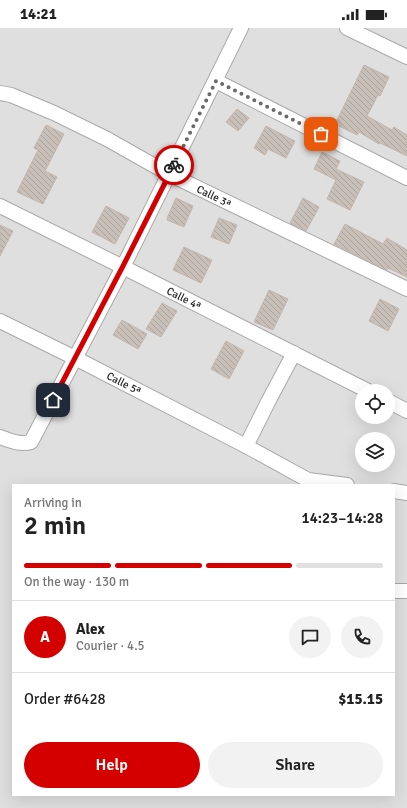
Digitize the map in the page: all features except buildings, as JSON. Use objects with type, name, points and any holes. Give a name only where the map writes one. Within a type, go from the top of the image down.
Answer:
[{"type":"street","points":[[0,437],[12,442],[26,444],[31,442],[123,266],[241,28]]},
{"type":"street","points":[[347,28],[407,57]]},
{"type":"street","points":[[216,81],[407,178]]},
{"type":"street","name":"Calle 3ª","points":[[0,93],[11,95],[54,113],[107,139],[169,174],[407,289]]},
{"type":"street","name":"Calle 4ª","points":[[0,206],[123,266],[355,384]]},
{"type":"street","name":"Calle 5ª","points":[[0,321],[246,446],[308,482]]},
{"type":"street","points":[[246,446],[294,353]]},
{"type":"street","points":[[395,405],[407,411]]},
{"type":"street","points":[[308,482],[334,484]]},
{"type":"street","points":[[395,491],[407,493]]},
{"type":"street","points":[[395,591],[407,591]]},
{"type":"shaded area","points":[[0,28],[407,28],[407,808],[0,808]]},
{"type":"way so far","points":[[174,165],[216,81],[321,134]]},
{"type":"route","points":[[53,400],[174,165]]}]
